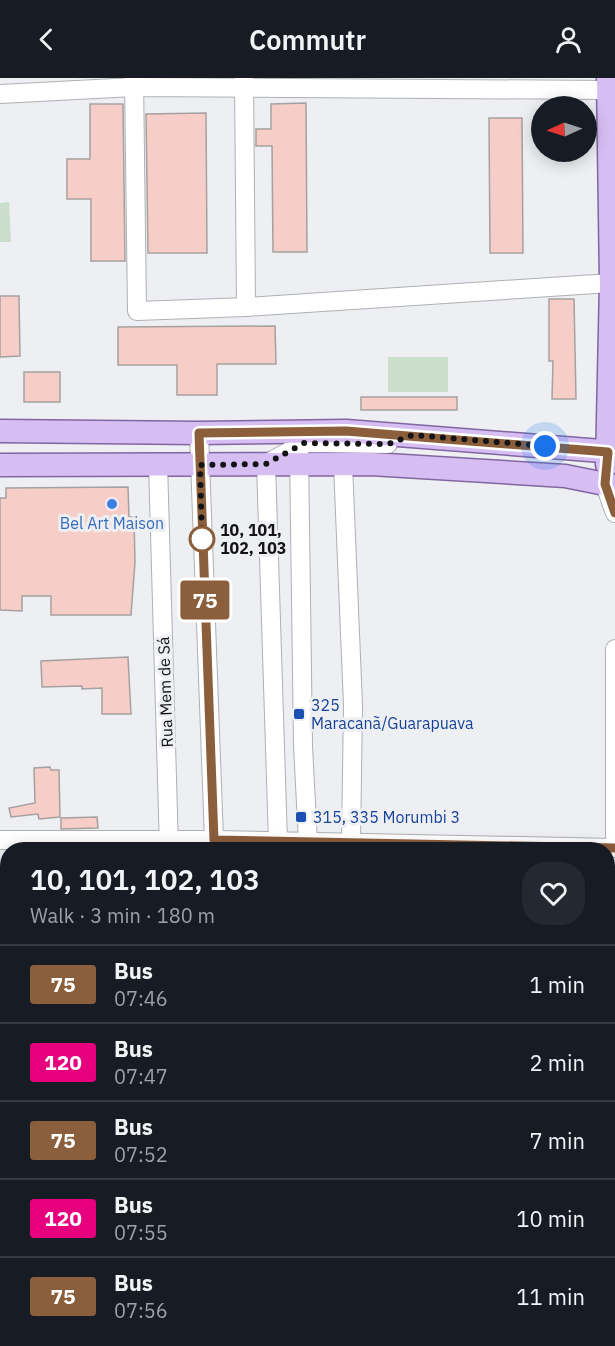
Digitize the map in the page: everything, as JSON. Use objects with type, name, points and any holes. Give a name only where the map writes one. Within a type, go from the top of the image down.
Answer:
[{"type":"main road","points":[[0,465],[266,464],[299,455],[343,465],[407,465],[565,476],[610,485],[612,191],[608,84]]},
{"type":"main road","points":[[0,431],[199,433],[346,431],[611,452]]},
{"type":"street","points":[[244,82],[246,307]]},
{"type":"street","points":[[134,83],[137,311],[246,307],[611,283]]},
{"type":"street","points":[[0,94],[134,83],[608,84]]},
{"type":"street","points":[[199,433],[214,840]]},
{"type":"street","points":[[192,842],[214,840],[308,842],[303,746],[299,455],[304,443],[388,444],[413,435]]},
{"type":"street","name":"Rua Mem de Sá","points":[[158,463],[169,842]]},
{"type":"street","points":[[266,464],[278,842]]},
{"type":"street","points":[[343,465],[353,705],[351,842]]},
{"type":"street","points":[[610,485],[615,513]]},
{"type":"street","points":[[615,649],[615,846]]},
{"type":"street","points":[[0,840],[84,842]]},
{"type":"green space","points":[[9,202],[11,242],[0,242],[0,203]]},
{"type":"green space","points":[[388,357],[448,357],[448,392],[388,392]]},
{"type":"building","points":[[306,103],[307,252],[273,252],[272,146],[256,146],[256,129],[271,129],[271,104]]},
{"type":"building","points":[[90,104],[123,104],[125,261],[91,261],[91,199],[67,199],[67,159],[90,159]]},
{"type":"building","points":[[206,113],[207,253],[148,253],[146,114]]},
{"type":"building","points":[[489,118],[522,118],[523,253],[490,253]]},
{"type":"building","points":[[0,296],[19,296],[20,356],[0,357]]},
{"type":"building","points":[[549,299],[574,299],[576,399],[552,399],[553,361],[549,361]]},
{"type":"building","points":[[275,326],[276,364],[217,364],[217,395],[177,395],[177,365],[118,365],[118,327]]},
{"type":"building","points":[[24,372],[60,372],[60,402],[24,402]]},
{"type":"building","points":[[361,397],[457,397],[457,410],[361,410]]},
{"type":"building","points":[[128,487],[129,517],[134,517],[135,562],[131,615],[51,615],[51,596],[22,596],[22,611],[0,610],[0,498],[6,498],[6,488]]},
{"type":"building","points":[[128,657],[131,714],[102,714],[102,688],[42,687],[41,661]]},
{"type":"building","points":[[50,767],[51,770],[59,770],[60,817],[39,819],[38,814],[11,817],[9,808],[35,803],[34,768]]},
{"type":"building","points":[[97,817],[98,828],[61,829],[61,818]]},
{"type":"bus line","name":"75","points":[[302,842],[214,840],[199,433],[346,431],[608,452],[605,484],[615,513]]},
{"type":"place","name":"Bel Art Maison","points":[[112,504]]},
{"type":"place","name":"10, 101, 102, 103","points":[[202,539]]},
{"type":"place","name":"325 Maracanã/Guarapuava","points":[[299,714]]},
{"type":"place","name":"315, 335 Morumbi 3","points":[[301,817]]},
{"type":"route","points":[[202,539],[200,465],[266,464],[304,443],[388,444],[413,435],[545,446]]}]
